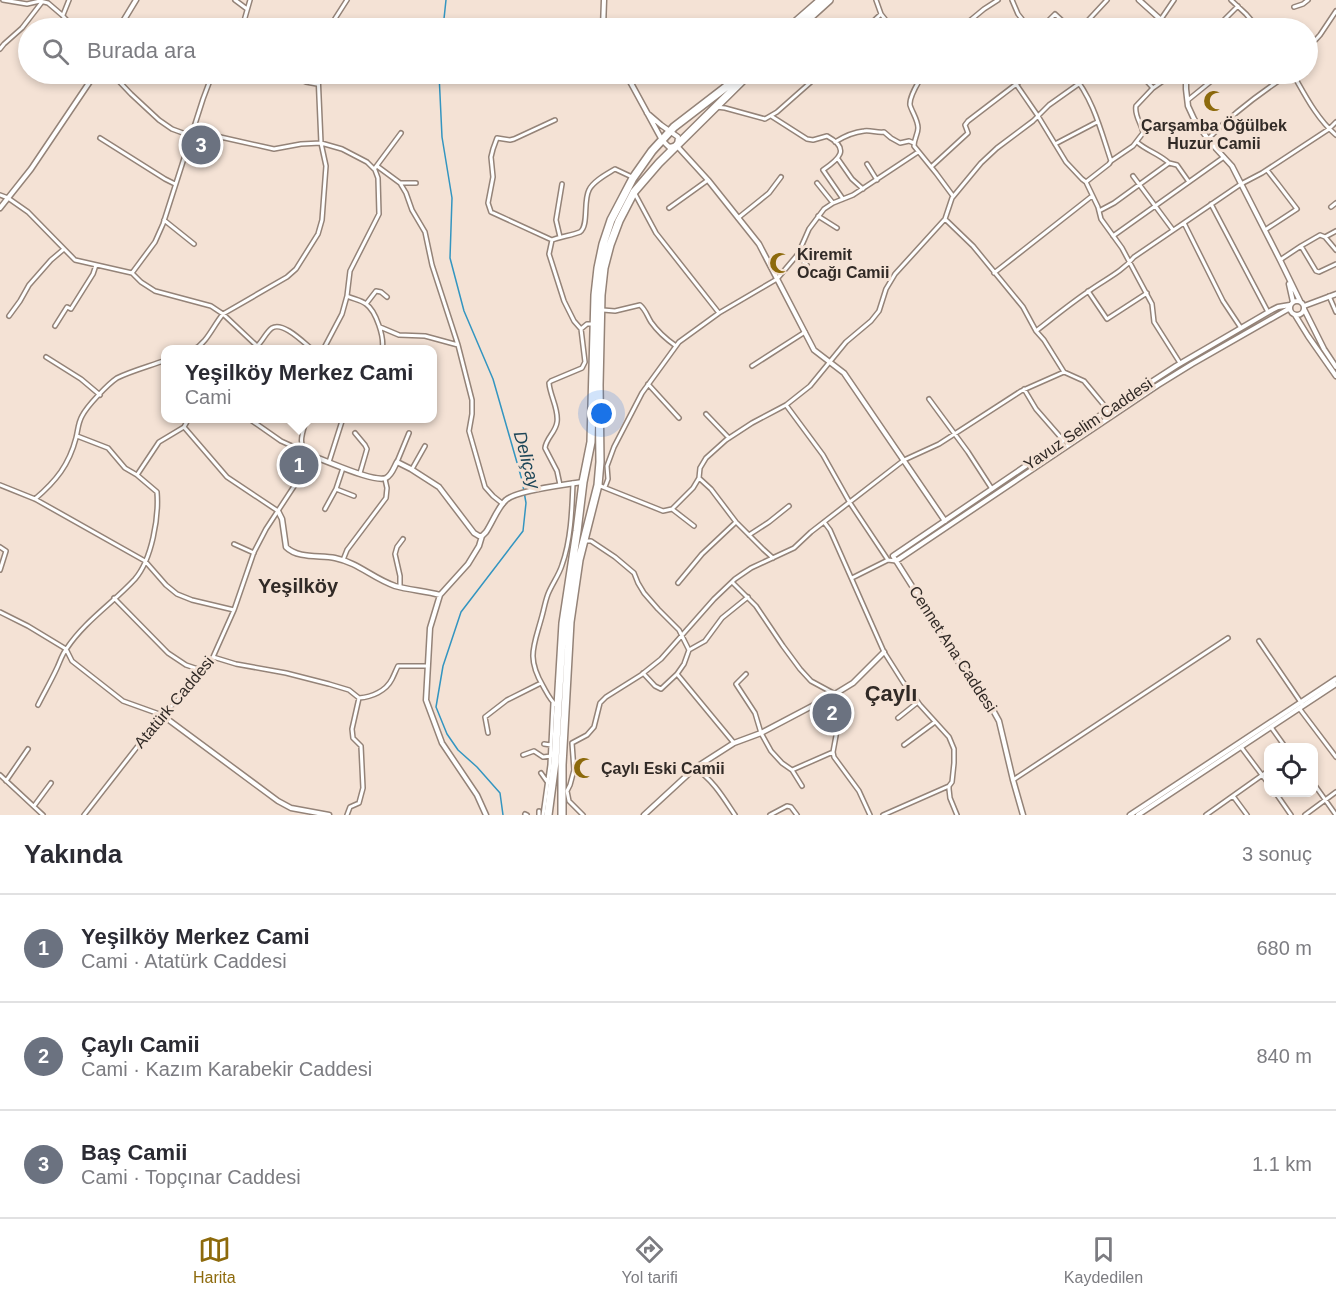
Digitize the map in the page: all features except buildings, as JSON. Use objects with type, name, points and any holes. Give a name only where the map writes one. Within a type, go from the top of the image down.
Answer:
[{"type":"highway","points":[[800,18],[820,0]]},
{"type":"highway","points":[[809,18],[830,0]]},
{"type":"highway","points":[[542,814],[555,762],[555,704],[563,623],[591,442],[594,324],[598,268],[603,244],[611,220],[633,178],[652,152],[670,130],[729,84]]},
{"type":"highway","points":[[562,815],[563,742],[573,592],[583,540],[600,486],[599,384],[604,268],[619,221],[634,192],[659,163],[738,84]]},
{"type":"highway","points":[[583,482],[600,486]]},
{"type":"highway","points":[[583,482],[600,486]]},
{"type":"street","points":[[3,0],[27,4],[48,3],[65,18]]},
{"type":"street","points":[[62,15],[69,0]]},
{"type":"street","points":[[125,18],[136,0]]},
{"type":"street","points":[[235,0],[247,9]]},
{"type":"street","points":[[245,18],[250,0]]},
{"type":"street","points":[[335,18],[347,0]]},
{"type":"street","points":[[603,18],[604,0]]},
{"type":"street","points":[[876,0],[884,18]]},
{"type":"street","points":[[973,18],[998,0]]},
{"type":"street","points":[[1008,0],[1013,1],[1021,18]]},
{"type":"street","points":[[1090,18],[1107,0]]},
{"type":"street","points":[[1139,0],[1160,18]]},
{"type":"street","points":[[1162,18],[1174,0]]},
{"type":"street","points":[[1294,7],[1308,0]]},
{"type":"street","points":[[30,18],[42,2]]},
{"type":"street","points":[[1223,18],[1235,2],[1249,18]]},
{"type":"street","points":[[1318,37],[1336,11]]},
{"type":"street","points":[[877,18],[881,14]]},
{"type":"street","points":[[0,49],[18,32]]},
{"type":"street","points":[[0,208],[32,169],[88,84]]},
{"type":"street","points":[[122,84],[159,120],[183,133],[207,134],[274,149],[321,143],[342,149],[400,183],[425,232],[432,266],[458,345],[472,400],[469,430],[485,487],[503,504]]},
{"type":"street","points":[[132,273],[155,242],[164,220],[209,84]]},
{"type":"street","points":[[202,345],[223,314],[287,277],[296,268],[318,234],[322,220],[326,166],[321,143],[317,84]]},
{"type":"street","points":[[632,84],[662,140],[669,147],[677,146]]},
{"type":"street","points":[[714,107],[765,119],[777,112],[809,84]]},
{"type":"street","points":[[918,84],[910,104],[918,127],[914,143],[918,152],[953,196]]},
{"type":"street","points":[[931,167],[968,133],[965,125],[968,121],[1016,84],[1066,162],[1086,182],[1101,219],[1130,262],[1147,293],[1152,304],[1154,322],[1180,363]]},
{"type":"street","points":[[918,152],[853,195],[824,209],[808,229],[797,255],[777,279],[719,314],[679,342],[642,393],[614,447],[608,466],[608,479],[600,486],[663,511],[672,509],[693,488],[706,458],[729,438],[786,405],[810,386],[846,342],[871,321],[879,310],[886,289],[895,274],[945,219],[953,196],[981,163],[1049,105],[1079,84]]},
{"type":"street","points":[[1081,84],[1089,100],[1111,160]]},
{"type":"street","points":[[1149,84],[1153,88]]},
{"type":"street","points":[[1086,182],[1111,160],[1137,142],[1143,130],[1136,117],[1136,106],[1159,84]]},
{"type":"street","points":[[1186,84],[1194,118],[1208,139],[1232,166],[1324,348],[1336,367]]},
{"type":"street","points":[[1188,100],[1208,84]]},
{"type":"street","points":[[1208,139],[1225,121],[1276,84]]},
{"type":"street","points":[[1298,84],[1316,112],[1336,135]]},
{"type":"street","points":[[647,112],[678,137],[677,146],[708,180],[759,244],[814,350],[844,373],[945,521]]},
{"type":"street","points":[[771,116],[807,139],[813,140],[827,136],[835,142],[841,154],[823,170],[843,199]]},
{"type":"street","points":[[555,120],[514,139],[497,138],[493,149],[493,177],[488,203],[491,212],[552,240],[581,231],[585,226],[586,198],[589,190],[608,173],[615,169],[633,178]]},
{"type":"street","points":[[1055,144],[1097,122]]},
{"type":"street","points":[[1036,331],[1088,291],[1110,278],[1134,257],[1241,184],[1329,129],[1336,122]]},
{"type":"street","points":[[835,142],[867,130],[874,133],[884,132],[900,143],[909,141],[914,143]]},
{"type":"street","points":[[375,168],[401,133]]},
{"type":"street","points":[[100,138],[175,184]]},
{"type":"street","points":[[1137,142],[1169,163],[1177,165],[1189,182]]},
{"type":"street","points":[[1113,236],[1224,157]]},
{"type":"street","points":[[838,159],[862,189]]},
{"type":"street","points":[[1099,211],[1169,163]]},
{"type":"street","points":[[867,164],[877,180]]},
{"type":"street","points":[[326,345],[342,314],[350,271],[356,256],[379,214],[378,178],[375,168]]},
{"type":"street","points":[[1265,230],[1297,209],[1266,170]]},
{"type":"street","points":[[1133,176],[1173,231]]},
{"type":"street","points":[[738,218],[769,193],[782,177]]},
{"type":"street","points":[[669,208],[708,180]]},
{"type":"street","points":[[400,183],[416,183]]},
{"type":"street","points":[[817,183],[833,203]]},
{"type":"street","points":[[560,237],[556,220],[562,184]]},
{"type":"street","points":[[634,192],[656,233],[719,314]]},
{"type":"street","points":[[0,195],[28,212],[75,261],[132,273],[155,291],[211,306],[223,314],[252,345]]},
{"type":"street","points":[[994,273],[1092,196]]},
{"type":"street","points":[[1331,207],[1336,203]]},
{"type":"street","points":[[1211,204],[1268,312]]},
{"type":"street","points":[[818,216],[837,228]]},
{"type":"street","points":[[945,219],[973,246],[1023,306],[1036,331],[1064,372],[1084,381],[1112,416]]},
{"type":"street","points":[[164,220],[194,244]]},
{"type":"street","points":[[1184,223],[1223,301],[1241,328]]},
{"type":"street","points":[[1325,237],[1336,231]]},
{"type":"street","points":[[1280,260],[1320,235],[1334,244],[1336,250]]},
{"type":"street","points":[[552,240],[549,254],[564,301],[573,321],[581,329],[585,362],[582,368],[551,381],[549,384],[558,418],[555,430],[545,444],[545,448],[560,485]]},
{"type":"street","points":[[1301,246],[1316,271],[1319,272],[1336,264]]},
{"type":"street","points":[[9,316],[29,285],[64,249]]},
{"type":"street","points":[[797,255],[807,265]]},
{"type":"street","points":[[55,326],[67,308],[71,309],[96,266]]},
{"type":"street","points":[[1289,280],[1291,312],[1336,376]]},
{"type":"street","points":[[366,304],[376,291],[387,297]]},
{"type":"street","points":[[1088,291],[1107,319],[1147,293]]},
{"type":"street","points":[[1295,315],[1302,313],[1304,307],[1336,294]]},
{"type":"street","points":[[347,296],[366,304],[371,310],[380,327],[384,345]]},
{"type":"street","points":[[1329,296],[1336,312]]},
{"type":"street","points":[[1291,305],[1300,301]]},
{"type":"street","points":[[601,309],[615,311],[640,305],[663,337],[676,346]]},
{"type":"street","name":"Yavuz Selim Caddesi","points":[[895,559],[945,521],[1180,363],[1268,312],[1278,307],[1291,305]]},
{"type":"street","name":"Yavuz Selim Caddesi","points":[[895,559],[1192,364],[1291,305]]},
{"type":"street","points":[[581,329],[587,324],[594,324]]},
{"type":"street","points":[[258,345],[274,326],[280,326],[292,332],[307,345]]},
{"type":"street","points":[[380,327],[399,335],[425,336],[458,345]]},
{"type":"street","points":[[752,366],[805,332]]},
{"type":"street","points":[[46,357],[81,379],[100,395]]},
{"type":"street","points":[[35,499],[62,471],[77,436],[80,418],[86,409],[117,378],[161,362]]},
{"type":"street","points":[[583,815],[569,801],[567,791],[574,770],[572,743],[587,735],[594,727],[600,703],[606,697],[661,659],[714,599],[751,568],[794,548],[811,532],[904,460],[939,444],[1024,389],[1064,372]]},
{"type":"street","points":[[648,384],[679,418]]},
{"type":"street","points":[[1024,389],[1036,409],[1063,440]]},
{"type":"street","points":[[929,399],[992,489]]},
{"type":"street","points":[[786,405],[824,455],[850,503],[888,560]]},
{"type":"street","points":[[706,414],[729,438]]},
{"type":"street","points":[[137,475],[159,442],[184,427],[186,423]]},
{"type":"street","points":[[255,423],[281,441],[307,454],[377,478],[390,475],[409,433]]},
{"type":"street","name":"Atatürk Caddesi","points":[[84,815],[162,715],[191,687],[213,657],[266,528],[308,465],[307,454],[300,441],[306,423]]},
{"type":"street","points":[[328,462],[342,423]]},
{"type":"street","points":[[184,427],[227,477],[278,511],[282,519],[286,547],[290,550],[297,554],[344,560],[400,587],[441,595]]},
{"type":"street","points":[[355,433],[367,449],[360,473]]},
{"type":"street","points":[[38,705],[66,648],[91,619],[139,573],[156,525],[157,492],[125,468],[108,448],[77,436]]},
{"type":"street","points":[[412,469],[425,446]]},
{"type":"street","points":[[397,462],[439,487],[474,533],[482,536]]},
{"type":"street","points":[[325,509],[336,489],[343,468]]},
{"type":"street","points":[[344,560],[347,550],[386,498],[385,478]]},
{"type":"street","points":[[699,478],[711,489],[736,522],[773,558]]},
{"type":"street","points":[[486,815],[477,795],[442,743],[426,700],[430,628],[441,595],[468,564],[482,536],[505,500],[538,490],[583,482]]},
{"type":"street","points":[[542,814],[551,756],[555,704],[541,683],[533,664],[532,645],[543,614],[544,604],[562,566],[568,542],[573,483]]},
{"type":"street","points":[[0,485],[35,499],[145,561],[177,594],[234,610]]},
{"type":"street","points":[[336,489],[354,496]]},
{"type":"street","points":[[750,535],[789,506]]},
{"type":"street","points":[[672,509],[693,526]]},
{"type":"street","points":[[678,583],[702,554],[736,522]]},
{"type":"street","points":[[824,522],[830,530],[884,652],[918,702],[949,737],[954,749],[952,782],[949,786],[884,815]]},
{"type":"street","points":[[400,587],[395,554],[403,539]]},
{"type":"street","points":[[583,540],[591,541],[634,573],[644,593],[679,630],[689,650]]},
{"type":"street","points":[[234,544],[254,553]]},
{"type":"street","points":[[0,547],[6,550],[0,570]]},
{"type":"street","points":[[852,578],[888,560],[895,559]]},
{"type":"street","name":"Cennet Ana Caddesi","points":[[895,559],[940,635],[988,701],[999,721],[1012,780],[1023,815]]},
{"type":"street","points":[[732,582],[756,606],[811,681],[835,694],[840,714],[834,757],[859,791],[870,815]]},
{"type":"street","points":[[643,673],[661,689],[677,675],[689,650],[705,641],[722,618],[748,597]]},
{"type":"street","points":[[114,598],[168,653],[186,665],[204,671]]},
{"type":"street","points":[[0,612],[66,648],[72,661],[123,702],[162,715],[278,801],[291,808],[329,815]]},
{"type":"street","points":[[1012,780],[1228,638]]},
{"type":"street","points":[[1259,641],[1336,757]]},
{"type":"street","points":[[644,815],[695,768],[734,743],[761,733],[853,683],[884,652]]},
{"type":"street","points":[[213,657],[329,684],[349,690],[359,698],[370,697],[386,687],[399,666],[428,666]]},
{"type":"street","points":[[746,674],[736,684],[755,713],[761,733],[771,751],[792,770],[802,786]]},
{"type":"street","points":[[677,675],[734,743]]},
{"type":"street","points":[[1138,815],[1271,727],[1336,679]]},
{"type":"street","points":[[488,733],[485,717],[507,700],[541,683]]},
{"type":"street","points":[[1130,815],[1336,684]]},
{"type":"street","points":[[347,815],[350,807],[359,803],[363,788],[361,746],[353,738],[352,729],[359,698]]},
{"type":"street","points":[[898,718],[918,702]]},
{"type":"street","points":[[904,745],[935,722]]},
{"type":"street","points":[[1271,727],[1283,743]]},
{"type":"street","points":[[544,744],[551,745]]},
{"type":"street","points":[[1206,815],[1263,775],[1241,747]]},
{"type":"street","points":[[6,781],[28,750]]},
{"type":"street","points":[[523,755],[534,750],[543,757],[551,756]]},
{"type":"street","points":[[792,770],[833,752]]},
{"type":"street","points":[[695,768],[706,776],[735,815]]},
{"type":"street","points":[[541,773],[547,783]]},
{"type":"street","points":[[0,775],[43,815]]},
{"type":"street","points":[[541,781],[547,783]]},
{"type":"street","points":[[34,806],[51,783]]},
{"type":"street","points":[[949,786],[950,798],[957,815]]},
{"type":"street","points":[[1318,790],[1336,814]]},
{"type":"street","points":[[1305,815],[1336,792]]},
{"type":"street","points":[[1233,796],[1246,815]]},
{"type":"street","points":[[1279,797],[1292,815]]},
{"type":"street","points":[[770,815],[787,806],[791,807],[796,815]]},
{"type":"waterway","name":"Deliçay","points":[[444,18],[446,0]]},
{"type":"waterway","name":"Deliçay","points":[[439,84],[442,137],[452,198],[450,258],[464,311],[493,379],[522,480],[526,503],[523,531],[461,612],[443,666],[436,707],[447,734],[458,750],[500,793],[503,815]]},
{"type":"place","name":"Çarşamba Öğülbek Huzur Camii","points":[[1214,101]]},
{"type":"place","name":"Baş Camii","points":[[201,145]]},
{"type":"place","name":"Kiremit Ocağı Camii","points":[[780,263]]},
{"type":"place","name":"Yeşilköy Merkez Cami","points":[[299,465]]},
{"type":"place","name":"Çaylı Camii","points":[[832,713]]},
{"type":"place","name":"Çaylı Eski Camii","points":[[584,768]]},
{"type":"district","name":"Yeşilköy","points":[[298,586]]},
{"type":"district","name":"Çaylı","points":[[891,693]]}]
